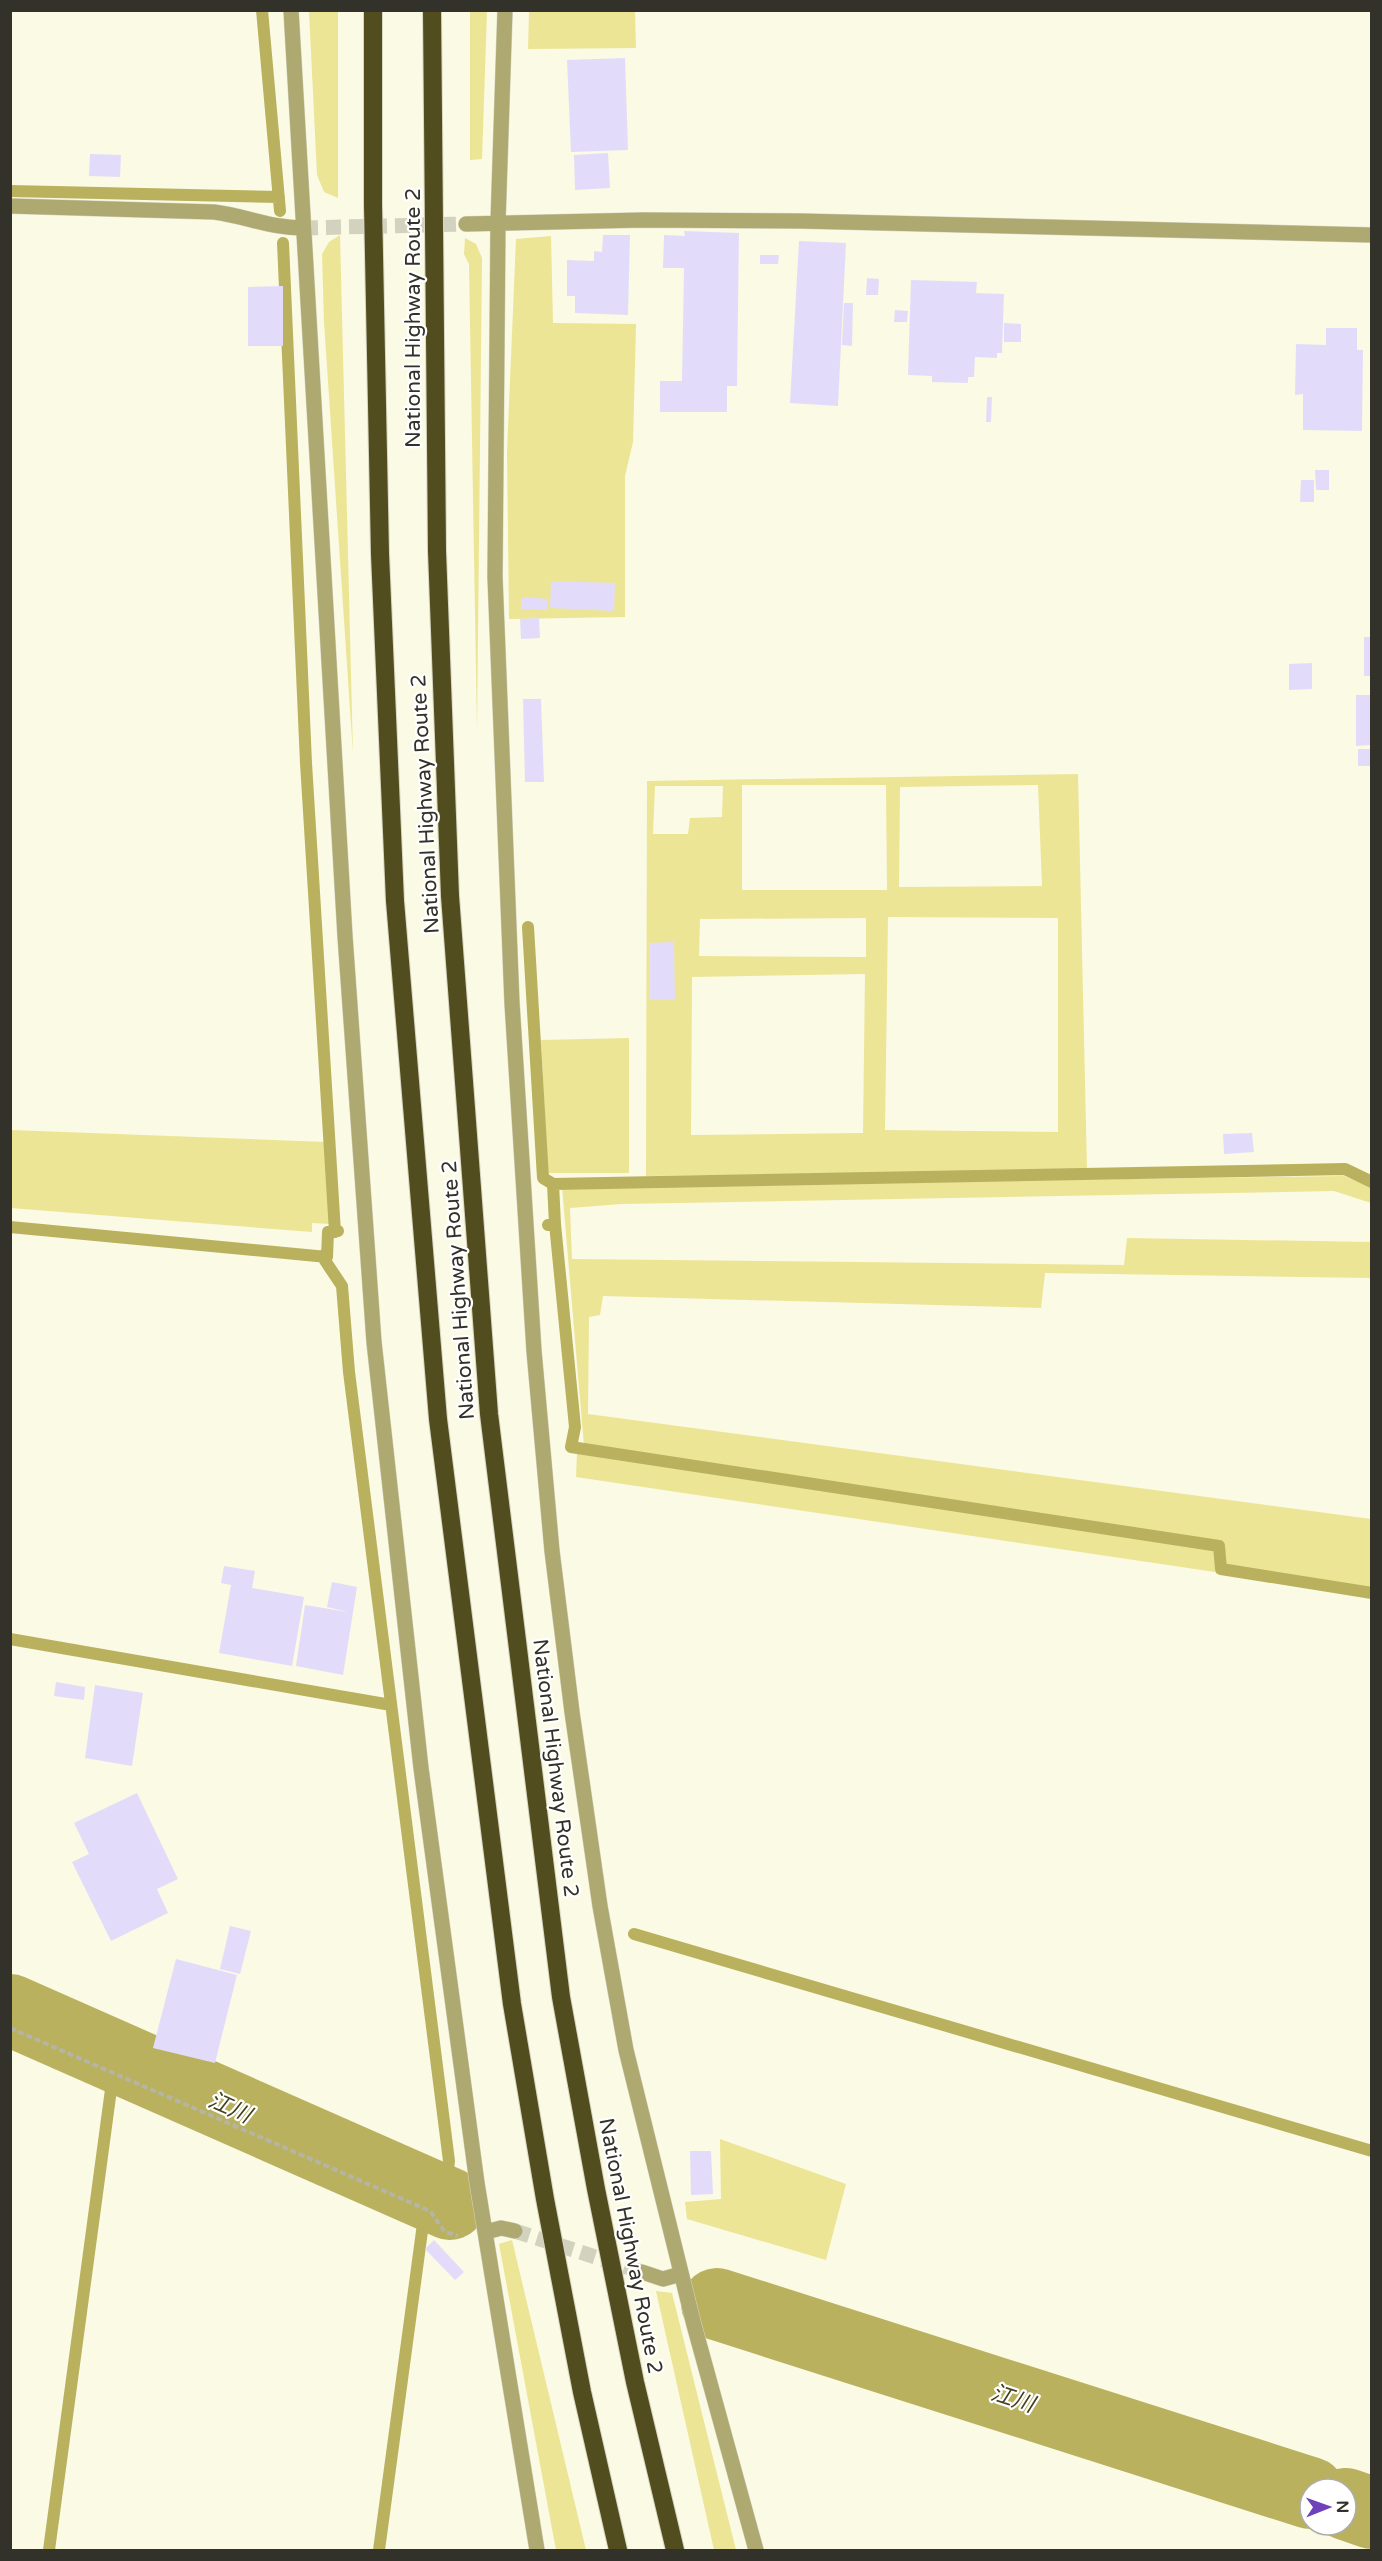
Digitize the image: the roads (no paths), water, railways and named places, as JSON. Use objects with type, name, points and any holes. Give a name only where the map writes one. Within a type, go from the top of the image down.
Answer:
[{"type":"highway","name":"National Highway Route 2","points":[[373,10],[373,205],[380,542],[394,889],[438,1419],[512,2004],[551,2233],[582,2392],[618,2550]]},
{"type":"highway","name":"National Highway Route 2","points":[[432,10],[436,551],[448,860],[489,1414],[561,1996],[596,2189],[635,2382],[675,2550]]},
{"type":"street","points":[[291,10],[344,924],[374,1342],[422,1768],[477,2183],[537,2550]]},
{"type":"street","points":[[505,10],[498,222],[495,577],[512,1003],[537,1387],[552,1551],[600,1906],[626,2050],[681,2274],[756,2550]]},
{"type":"street","points":[[10,206],[214,212],[238,215],[280,228],[303,228]]},
{"type":"street","points":[[466,224],[801,221],[1371,235]]},
{"type":"street","points":[[486,2232],[501,2228],[515,2231]]},
{"type":"street","points":[[642,2272],[663,2278],[681,2274]]},
{"type":"waterway","points":[[262,10],[280,211]]},
{"type":"waterway","points":[[10,191],[279,197]]},
{"type":"waterway","points":[[283,243],[306,763],[335,1232]]},
{"type":"waterway","points":[[528,927],[543,1178],[553,1184]]},
{"type":"waterway","points":[[548,1225],[555,1224],[553,1184],[1345,1169],[1372,1182]]},
{"type":"waterway","points":[[555,1224],[575,1427],[571,1447],[1219,1546],[1221,1569],[1372,1593]]},
{"type":"waterway","points":[[10,1227],[327,1257],[328,1232],[338,1231]]},
{"type":"waterway","points":[[322,1256],[342,1286],[349,1372],[449,2161],[444,2201]]},
{"type":"waterway","points":[[10,1639],[391,1705]]},
{"type":"waterway","points":[[634,1934],[1372,2151]]},
{"type":"waterway","name":"江川","points":[[10,2010],[450,2204]]},
{"type":"waterway","points":[[114,2065],[115,2056]]},
{"type":"waterway","points":[[49,2550],[112,2082]]},
{"type":"waterway","points":[[379,2550],[427,2194]]},
{"type":"waterway","name":"江川","points":[[717,2304],[1298,2489]]},
{"type":"waterway","name":"江川","points":[[1358,2508],[1372,2513]]},
{"type":"tunnel","points":[[303,228],[466,224]]},
{"type":"tunnel","points":[[515,2231],[642,2272]]}]
